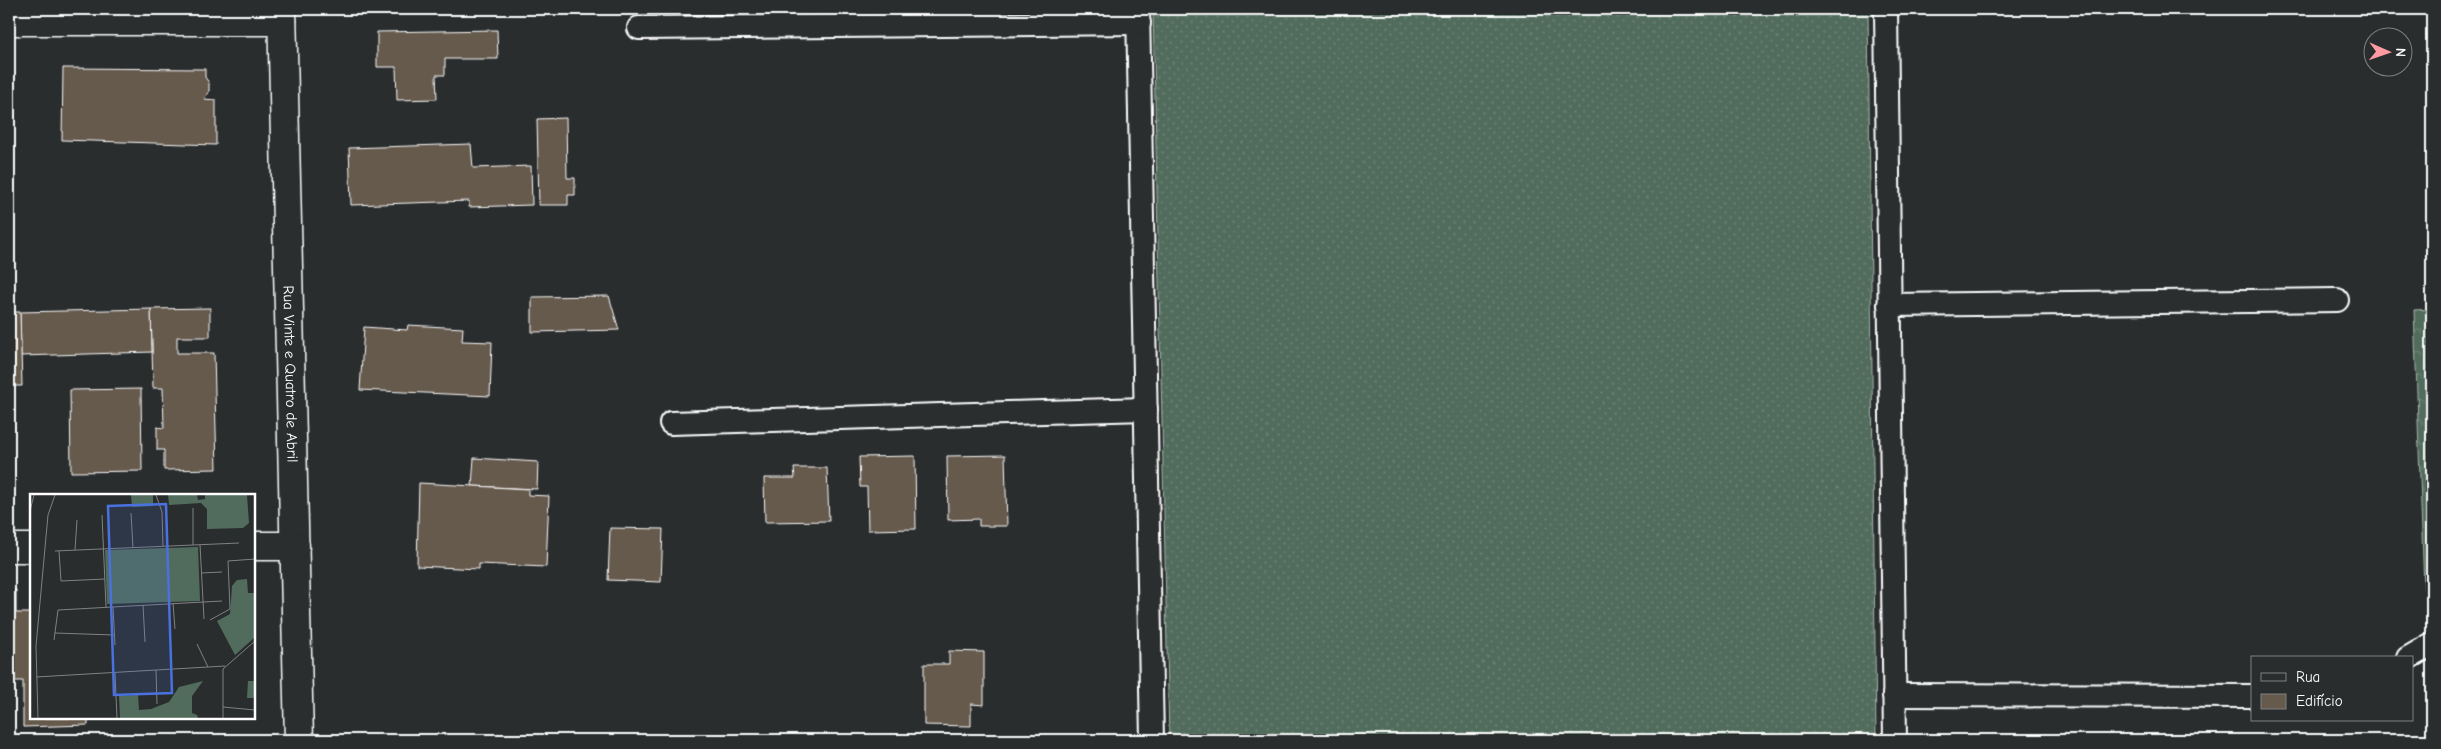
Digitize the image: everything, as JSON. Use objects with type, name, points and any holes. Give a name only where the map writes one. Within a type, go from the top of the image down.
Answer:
[{"type":"street","points":[[9,22],[282,15]]},
{"type":"street","name":"Rua Vinte e Quatro de Abril","points":[[282,15],[300,740]]},
{"type":"street","points":[[255,546],[295,546]]},
{"type":"street","points":[[9,548],[30,548]]},
{"type":"lane","points":[[1886,9],[1895,740]]},
{"type":"lane","points":[[639,28],[769,18],[1138,16],[1152,740]]},
{"type":"lane","points":[[1889,305],[2337,300]]},
{"type":"lane","points":[[671,423],[1146,409]]},
{"type":"lane","points":[[2411,656],[2432,644]]},
{"type":"lane","points":[[1894,695],[2251,696]]},
{"type":"green space","points":[[1153,9],[1868,9],[1876,740],[1169,740]]},
{"type":"green space","points":[[2432,309],[2432,588],[2424,589],[2414,310]]},
{"type":"building","points":[[497,30],[498,59],[445,59],[445,75],[436,75],[437,99],[397,100],[396,67],[377,67],[377,32]]},
{"type":"building","points":[[63,68],[205,69],[209,91],[204,99],[216,100],[216,145],[62,140]]},
{"type":"building","points":[[566,118],[567,178],[575,178],[575,195],[568,195],[568,205],[539,205],[537,119]]},
{"type":"building","points":[[471,144],[473,168],[531,166],[532,205],[469,207],[469,201],[351,205],[349,148]]},
{"type":"building","points":[[609,296],[619,330],[532,332],[532,297]]},
{"type":"building","points":[[210,308],[210,337],[177,337],[177,353],[214,353],[217,469],[164,470],[164,450],[157,450],[157,427],[164,428],[163,388],[153,388],[151,309]]},
{"type":"building","points":[[151,309],[152,352],[21,356],[20,312]]},
{"type":"building","points":[[9,312],[20,312],[22,386],[9,386]]},
{"type":"building","points":[[408,325],[463,328],[462,341],[492,342],[490,396],[360,390],[364,327],[407,330]]},
{"type":"building","points":[[141,389],[142,471],[71,472],[70,390]]},
{"type":"building","points":[[1005,455],[1007,526],[979,526],[979,519],[948,520],[947,456]]},
{"type":"building","points":[[915,456],[916,529],[868,530],[867,487],[860,487],[859,457]]},
{"type":"building","points":[[474,458],[538,462],[537,489],[472,486]]},
{"type":"building","points":[[794,468],[827,468],[829,521],[765,522],[764,478],[795,478]]},
{"type":"building","points":[[419,483],[528,489],[528,495],[549,496],[546,567],[479,564],[479,569],[417,566]]},
{"type":"building","points":[[610,528],[663,529],[661,582],[608,580]]},
{"type":"building","points":[[9,590],[16,590],[16,613],[30,613],[30,719],[88,719],[88,725],[23,727],[23,681],[9,681]]},
{"type":"building","points":[[949,651],[984,652],[984,705],[971,704],[971,726],[924,725],[924,664],[949,664]]}]
